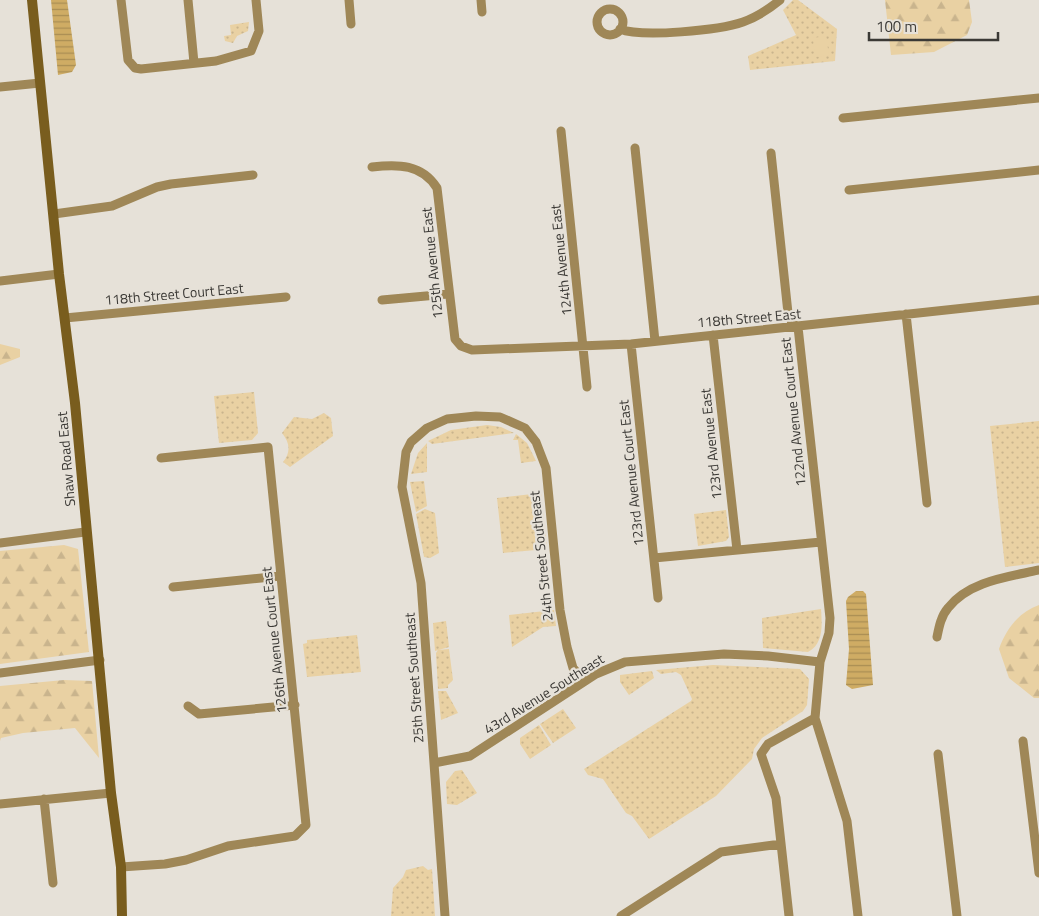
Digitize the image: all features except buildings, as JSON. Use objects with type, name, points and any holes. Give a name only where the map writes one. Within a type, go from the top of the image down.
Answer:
[{"type":"main road","name":"Shaw Road East","points":[[32,0],[59,274],[75,402],[85,532],[100,660],[111,793],[121,867],[122,916]]},
{"type":"street","points":[[121,0],[128,60],[134,68],[141,69],[216,62],[251,51],[259,31],[256,0]]},
{"type":"street","points":[[188,0],[194,63]]},
{"type":"street","points":[[349,0],[351,24]]},
{"type":"street","points":[[481,0],[482,12]]},
{"type":"street","points":[[620,29],[638,34],[728,26],[760,14],[780,0]]},
{"type":"street","points":[[0,87],[40,83]]},
{"type":"street","points":[[843,118],[1039,98]]},
{"type":"street","name":"124th Avenue East","points":[[561,131],[587,387]]},
{"type":"street","points":[[634,148],[655,341]]},
{"type":"street","name":"122nd Avenue Court East","points":[[771,153],[788,313],[792,323],[798,327],[830,627],[820,662],[816,718]]},
{"type":"street","name":"125th Avenue East","points":[[372,167],[390,165],[410,167],[425,173],[433,183],[440,200],[448,294],[455,339],[461,346]]},
{"type":"street","points":[[849,190],[1039,170]]},
{"type":"street","points":[[54,214],[112,206],[144,192],[171,184],[253,175]]},
{"type":"street","points":[[0,281],[59,274]]},
{"type":"street","points":[[382,300],[448,294]]},
{"type":"street","name":"118th Street Court East","points":[[64,318],[286,297]]},
{"type":"street","name":"118th Street East","points":[[461,346],[472,350],[631,344],[1039,300]]},
{"type":"street","points":[[906,314],[927,503]]},
{"type":"street","name":"123rd Avenue East","points":[[714,335],[737,550]]},
{"type":"street","name":"123rd Avenue Court East","points":[[631,344],[658,598]]},
{"type":"street","name":"24th Street Southeast","points":[[411,442],[427,428],[447,419],[476,416],[500,417],[525,428],[540,449],[546,468],[560,610],[573,668],[584,681]]},
{"type":"street","name":"25th Street Southeast","points":[[411,442],[403,463],[402,487],[421,583],[445,916]]},
{"type":"street","name":"126th Avenue Court East","points":[[121,867],[165,864],[186,860],[228,846],[295,836],[306,825],[268,447],[161,458]]},
{"type":"street","points":[[0,543],[85,532]]},
{"type":"street","points":[[654,558],[821,542]]},
{"type":"street","points":[[937,637],[947,609],[962,595],[983,584],[1039,570]]},
{"type":"street","points":[[173,587],[281,576]]},
{"type":"street","name":"43rd Avenue Southeast","points":[[434,764],[470,756],[584,681],[613,666],[646,659],[747,654],[820,662]]},
{"type":"street","points":[[0,673],[100,660]]},
{"type":"street","points":[[188,706],[199,714],[294,705]]},
{"type":"street","points":[[789,916],[774,788],[761,754],[768,744],[816,718],[848,821],[858,916]]},
{"type":"street","points":[[1023,740],[1039,873]]},
{"type":"street","points":[[938,754],[957,916]]},
{"type":"street","points":[[0,804],[111,793]]},
{"type":"street","points":[[44,799],[53,883]]},
{"type":"street","points":[[621,916],[721,852],[781,844]]},
{"type":"green space","points":[[793,0],[798,0],[837,29],[835,61],[750,70],[748,56],[796,35],[783,10]]},
{"type":"green space","points":[[885,0],[969,0],[972,22],[967,35],[934,52],[891,55]]},
{"type":"green space","points":[[249,22],[248,31],[237,36],[233,43],[225,41],[224,36],[231,35],[230,25]]},
{"type":"green space","points":[[826,36],[829,55],[815,57],[813,38]]},
{"type":"green space","points":[[0,344],[20,349],[20,357],[0,365]]},
{"type":"green space","points":[[254,392],[258,433],[252,440],[219,443],[214,396]]},
{"type":"green space","points":[[324,413],[331,418],[333,436],[290,467],[283,462],[288,448],[287,440],[282,433],[294,417],[312,419]]},
{"type":"green space","points":[[1039,421],[1039,563],[1005,567],[990,426]]},
{"type":"green space","points":[[487,425],[501,427],[514,433],[432,444],[428,441],[451,430]]},
{"type":"green space","points":[[516,434],[527,443],[536,461],[521,463],[518,440],[513,440]]},
{"type":"green space","points":[[427,443],[427,472],[411,474],[418,453]]},
{"type":"green space","points":[[424,481],[427,506],[416,512],[410,482]]},
{"type":"green space","points":[[541,493],[547,549],[503,553],[497,498]]},
{"type":"green space","points":[[425,509],[435,513],[439,553],[430,558],[424,557],[416,514]]},
{"type":"green space","points":[[726,510],[729,537],[726,541],[698,546],[694,514]]},
{"type":"green space","points":[[64,545],[78,549],[89,652],[0,664],[0,551]]},
{"type":"green space","points":[[1039,605],[1039,698],[1034,698],[1009,678],[999,649],[1005,635],[1014,622],[1025,612]]},
{"type":"green space","points":[[821,609],[821,633],[817,644],[808,652],[763,648],[762,618]]},
{"type":"green space","points":[[554,610],[556,626],[543,627],[512,647],[509,615]]},
{"type":"green space","points":[[446,621],[449,647],[435,651],[433,623]]},
{"type":"green space","points":[[357,635],[361,672],[307,677],[303,644],[307,643],[307,640]]},
{"type":"green space","points":[[449,649],[453,680],[448,685],[448,688],[438,689],[436,653],[438,650]]},
{"type":"green space","points":[[713,665],[800,669],[809,679],[807,705],[803,711],[762,738],[754,749],[752,759],[716,796],[649,839],[632,816],[626,813],[603,779],[588,775],[584,769],[691,701],[692,699],[681,675],[676,672],[661,674],[656,670]]},
{"type":"green space","points":[[652,671],[654,678],[629,695],[620,682],[620,675]]},
{"type":"green space","points":[[64,680],[92,681],[99,758],[75,728],[23,733],[1,738],[0,741],[0,686]]},
{"type":"green space","points":[[438,691],[446,691],[458,713],[441,720]]},
{"type":"green space","points":[[563,709],[576,728],[553,743],[540,724]]},
{"type":"green space","points":[[539,725],[551,745],[530,759],[520,744],[520,738]]},
{"type":"green space","points":[[462,770],[477,793],[457,805],[447,804],[446,782],[455,771]]},
{"type":"green space","points":[[423,866],[428,870],[432,869],[435,916],[391,916],[393,888],[403,877],[406,870]]},
{"type":"shaded area","points":[[51,0],[67,0],[76,65],[72,72],[58,75]]},
{"type":"shaded area","points":[[856,591],[863,591],[866,594],[873,685],[852,689],[846,685],[849,649],[846,601]]}]
